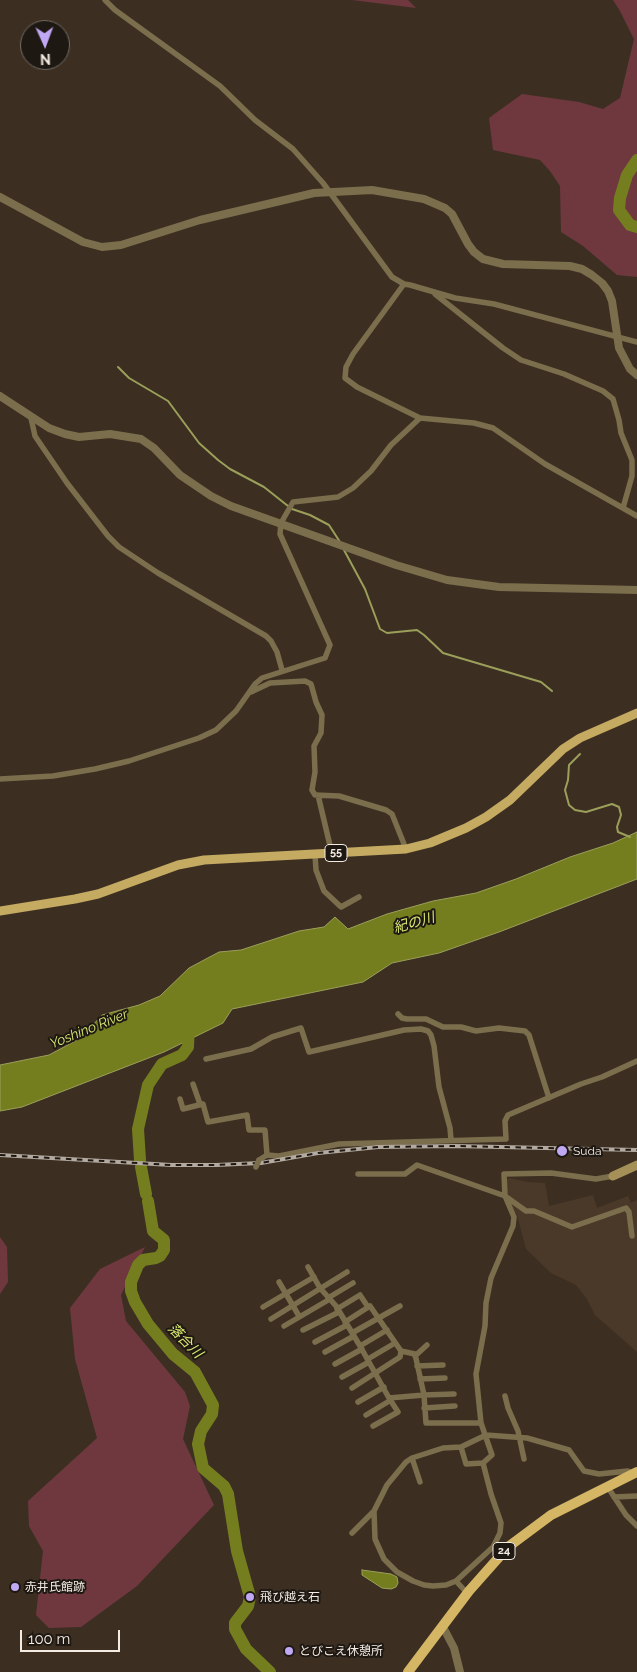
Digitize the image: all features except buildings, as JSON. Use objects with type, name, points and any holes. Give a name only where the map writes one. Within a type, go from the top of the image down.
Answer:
[{"type":"highway","name":"24","points":[[408,1672],[467,1593],[508,1547],[551,1515],[635,1472]]},
{"type":"main road","name":"55","points":[[0,910],[98,894],[178,866],[204,860],[406,849],[430,843],[466,828],[486,817],[510,800],[563,749],[580,738],[637,713]]},
{"type":"main road","points":[[613,1176],[637,1165]]},
{"type":"street","points":[[105,0],[123,16],[220,86],[255,120],[293,149],[329,191],[392,277],[404,284],[410,284],[455,298],[494,304],[637,342]]},
{"type":"street","points":[[0,197],[83,242],[102,247],[121,245],[200,220],[302,195],[329,191],[372,190],[424,199],[440,205],[452,214],[468,244],[474,252],[483,258],[503,264],[563,265],[582,269],[602,282],[612,301],[616,336],[624,358],[630,369],[637,375]]},
{"type":"street","points":[[404,284],[352,354],[346,367],[345,378],[358,387],[420,418],[474,423],[492,428],[545,464],[637,516]]},
{"type":"street","points":[[432,291],[522,360],[564,374],[603,391],[612,399],[621,433],[632,460],[632,476],[623,508]]},
{"type":"street","points":[[0,396],[31,418],[65,434],[80,437],[110,434],[141,439],[154,448],[180,475],[211,496],[231,506],[396,565],[447,580],[499,587],[637,590]]},
{"type":"street","points":[[31,418],[36,436],[67,483],[118,547],[158,573],[266,636],[277,652],[282,670]]},
{"type":"street","points":[[0,779],[52,776],[95,769],[129,761],[199,738],[216,730],[236,712],[262,678],[282,670],[325,658],[330,645],[280,534],[281,523],[293,502],[338,497],[353,488],[371,471],[392,445],[420,418]]},
{"type":"street","points":[[249,693],[270,682],[305,681],[311,684],[322,715],[321,732],[314,746],[315,772],[312,790],[315,795],[338,796],[386,810],[392,814],[406,849]]},
{"type":"street","points":[[318,795],[332,854]]},
{"type":"street","points":[[315,855],[316,870],[324,891],[341,907],[359,897]]},
{"type":"street","points":[[398,1014],[402,1018],[407,1019],[426,1018],[443,1027],[476,1031],[499,1028],[525,1031],[529,1035],[549,1098]]},
{"type":"street","points":[[206,1059],[251,1049],[272,1037],[301,1028],[309,1052],[404,1030],[421,1029],[428,1031],[434,1046],[439,1086],[450,1128],[451,1140]]},
{"type":"street","points":[[254,1168],[259,1160],[267,1156],[279,1156],[339,1144],[506,1139],[505,1121],[508,1115],[637,1061]]},
{"type":"street","points":[[193,1084],[200,1104],[203,1104],[208,1122],[247,1115],[249,1130],[265,1130],[267,1156]]},
{"type":"street","points":[[180,1099],[183,1109],[200,1104]]},
{"type":"street","points":[[358,1174],[405,1174],[417,1165],[505,1196],[526,1211],[534,1211],[572,1227],[626,1208],[629,1212],[632,1236]]},
{"type":"street","points":[[461,1447],[466,1464],[482,1463],[492,1454],[481,1423],[476,1374],[485,1326],[486,1303],[492,1278],[513,1226],[514,1217],[505,1196],[504,1174],[551,1173],[596,1180],[613,1176]]},
{"type":"street","points":[[308,1267],[320,1288],[353,1334],[398,1412],[373,1426]]},
{"type":"street","points":[[271,1319],[346,1272]]},
{"type":"street","points":[[263,1307],[314,1277]]},
{"type":"street","points":[[279,1282],[299,1316]]},
{"type":"street","points":[[284,1326],[353,1283]]},
{"type":"street","points":[[303,1330],[338,1311],[360,1294],[401,1351],[414,1354],[424,1395],[426,1423],[481,1423]]},
{"type":"street","points":[[325,1352],[400,1306]]},
{"type":"street","points":[[315,1342],[368,1307]]},
{"type":"street","points":[[335,1364],[387,1330]]},
{"type":"street","points":[[342,1377],[395,1343]]},
{"type":"street","points":[[415,1356],[426,1345]]},
{"type":"street","points":[[352,1388],[400,1357],[401,1351]]},
{"type":"street","points":[[417,1366],[444,1365]]},
{"type":"street","points":[[420,1379],[445,1378]]},
{"type":"street","points":[[358,1402],[384,1388]]},
{"type":"street","points":[[366,1415],[390,1399],[454,1394]]},
{"type":"street","points":[[505,1396],[520,1437],[524,1459]]},
{"type":"street","points":[[424,1408],[455,1406]]},
{"type":"street","points":[[352,1533],[374,1511],[387,1485],[406,1462],[412,1458],[443,1448],[461,1447],[486,1436],[527,1438],[569,1450],[584,1471],[599,1474],[635,1472]]},
{"type":"street","points":[[412,1458],[420,1482]]},
{"type":"street","points":[[374,1511],[375,1539],[384,1559],[397,1572],[424,1585],[446,1585],[456,1581],[493,1547],[500,1533],[501,1523],[482,1463]]},
{"type":"street","points":[[607,1486],[626,1515],[637,1526]]},
{"type":"street","points":[[614,1497],[637,1496]]},
{"type":"street","points":[[456,1581],[467,1593]]},
{"type":"street","points":[[443,1627],[454,1648],[460,1672]]},
{"type":"shaded area","points":[[352,0],[408,0],[416,8]]},
{"type":"shaded area","points":[[613,0],[637,0],[637,277],[617,275],[583,246],[561,232],[560,186],[540,160],[493,150],[489,118],[522,94],[579,102],[603,109],[620,98],[634,39]]},
{"type":"shaded area","points":[[508,1178],[545,1183],[549,1206],[593,1195],[597,1208],[628,1196],[631,1203],[637,1200],[637,1352],[595,1315],[587,1299],[576,1285],[551,1273],[526,1249],[517,1215],[508,1201],[506,1182]]},
{"type":"shaded area","points":[[0,1237],[7,1247],[8,1282],[0,1294]]},
{"type":"shaded area","points":[[145,1247],[121,1295],[126,1321],[185,1392],[190,1406],[183,1439],[214,1505],[137,1586],[81,1627],[49,1628],[36,1615],[43,1551],[29,1526],[28,1501],[97,1438],[75,1359],[70,1308],[100,1269]]},
{"type":"water","name":"紀の川","points":[[637,832],[637,879],[439,953],[392,963],[363,982],[232,1009],[223,1023],[164,1052],[22,1107],[0,1111],[0,1065],[49,1055],[81,1038],[102,1015],[139,1005],[160,996],[189,968],[219,952],[241,950],[299,931],[324,927],[335,917],[348,929],[387,914],[433,901],[476,893],[570,857],[613,843]]},
{"type":"water","points":[[362,1570],[391,1574],[397,1577],[398,1583],[396,1587],[391,1589],[382,1588],[362,1575]]},
{"type":"waterway","points":[[637,160],[627,175],[620,198],[619,210],[630,225],[637,227]]},
{"type":"waterway","points":[[118,367],[129,378],[168,401],[199,443],[218,460],[230,469],[264,487],[288,506]]},
{"type":"waterway","points":[[292,509],[310,515],[329,525],[340,542]]},
{"type":"waterway","points":[[344,550],[365,589],[380,629],[387,633],[417,630],[443,653],[541,682],[552,691]]},
{"type":"waterway","points":[[580,754],[569,765],[565,790],[569,805],[575,810],[586,812],[612,804],[619,807],[621,815],[617,827],[618,832],[630,837]]},
{"type":"waterway","name":"落合川","points":[[140,1160],[138,1129],[148,1085],[162,1064],[182,1055],[188,1047],[189,1023]]},
{"type":"waterway","name":"落合川","points":[[141,1167],[146,1194]]},
{"type":"waterway","name":"落合川","points":[[148,1201],[153,1231],[164,1240],[164,1250],[160,1256],[143,1260],[138,1265],[131,1282],[131,1291],[148,1324],[173,1354],[195,1372],[213,1405],[212,1414],[201,1431],[198,1444],[203,1468],[224,1486],[228,1494],[237,1551],[250,1597],[248,1606],[235,1623],[235,1629],[246,1649],[270,1672]]},
{"type":"railway","points":[[0,1155],[171,1165],[216,1165],[261,1163],[318,1153],[378,1147],[455,1146],[637,1150]]},
{"type":"place","name":"Suda","points":[[562,1151]]},
{"type":"place","name":"赤井氏館跡","points":[[15,1587]]},
{"type":"place","name":"飛び越え石","points":[[250,1597]]},
{"type":"place","name":"とびこえ休憩所","points":[[289,1651]]},
{"type":"water label","name":"Yoshino River","points":[[89,1029]]}]
